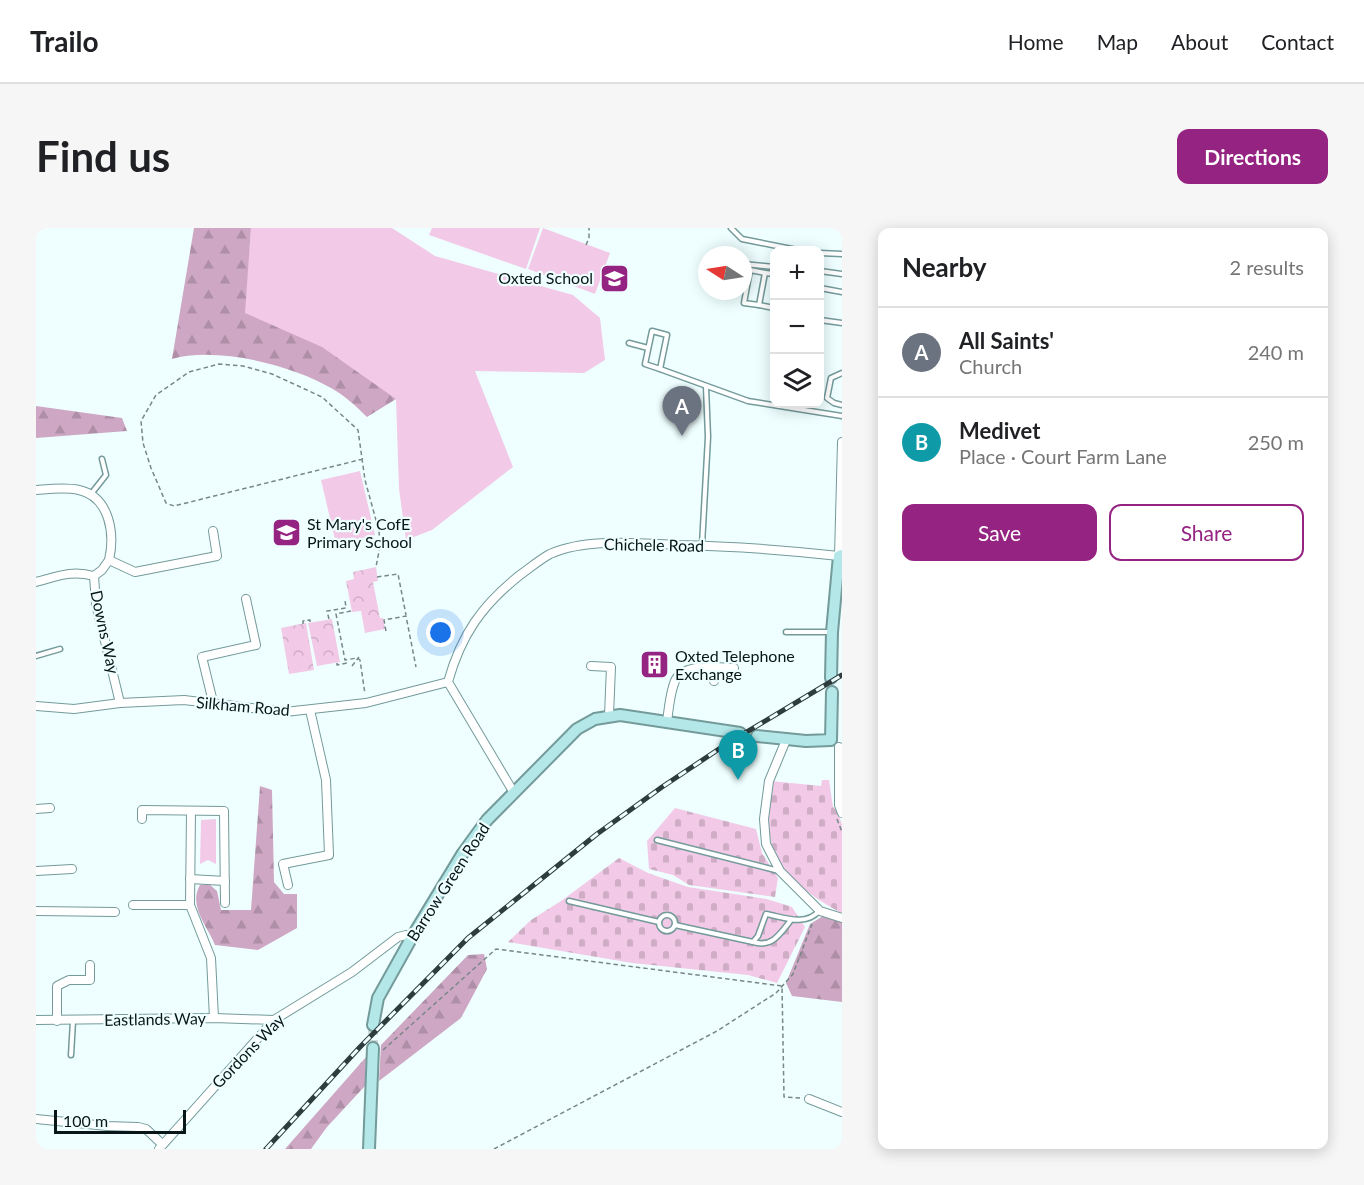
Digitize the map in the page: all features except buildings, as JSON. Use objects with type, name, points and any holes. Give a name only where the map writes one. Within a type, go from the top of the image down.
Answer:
[{"type":"street","points":[[831,678],[832,632],[841,555],[842,442]]},
{"type":"street","points":[[36,490],[78,490],[91,495],[106,510],[112,532],[109,560],[135,572],[218,556],[213,531]]},
{"type":"street","name":"Chichele Road","points":[[448,682],[455,658],[474,622],[505,587],[535,563],[552,554],[610,542],[702,545],[841,555]]},
{"type":"street","name":"Downs Way","points":[[109,560],[94,576],[96,604],[120,703]]},
{"type":"street","points":[[36,582],[72,572],[94,576]]},
{"type":"street","points":[[213,702],[202,657],[256,645],[246,599]]},
{"type":"street","points":[[591,666],[611,667],[609,716]]},
{"type":"street","points":[[667,721],[675,681],[681,673],[715,667],[734,668]]},
{"type":"street","points":[[714,681],[715,667]]},
{"type":"street","points":[[448,682],[514,793]]},
{"type":"street","name":"Silkham Road","points":[[36,706],[74,709],[120,703],[184,700],[285,712],[366,703],[448,682]]},
{"type":"street","points":[[832,692],[837,703],[839,806],[842,813]]},
{"type":"street","points":[[288,885],[283,864],[328,855],[326,780],[310,710]]},
{"type":"street","name":"Barrow Green Road","points":[[373,1025],[378,998],[412,937],[464,853],[487,820],[577,729],[595,719],[632,715],[740,733]]},
{"type":"street","points":[[757,736],[837,745]]},
{"type":"street","points":[[786,740],[769,781],[764,819],[766,844],[780,871],[817,913],[842,918]]},
{"type":"street","points":[[36,809],[50,808]]},
{"type":"street","points":[[142,819],[141,810],[224,811],[225,903]]},
{"type":"street","points":[[191,811],[190,905],[211,958],[214,1018]]},
{"type":"street","points":[[36,871],[72,869]]},
{"type":"street","points":[[190,879],[225,881]]},
{"type":"street","points":[[132,905],[190,905]]},
{"type":"street","points":[[36,911],[115,912]]},
{"type":"street","name":"Gordons Way","points":[[160,1147],[274,1020],[352,972],[398,936],[412,937]]},
{"type":"street","points":[[57,1020],[57,986],[69,980],[90,980],[90,964]]},
{"type":"street","name":"Eastlands Way","points":[[36,1020],[214,1018],[274,1020]]},
{"type":"street","points":[[369,1149],[373,1053]]},
{"type":"street","points":[[809,1099],[842,1112]]},
{"type":"street","points":[[36,1119],[138,1127],[146,1129],[160,1147]]},
{"type":"lane","points":[[731,228],[742,239],[777,246]]},
{"type":"lane","points":[[824,253],[842,254]]},
{"type":"lane","points":[[752,265],[770,267]]},
{"type":"lane","points":[[770,274],[750,270],[744,303],[770,307]]},
{"type":"lane","points":[[824,272],[842,274]]},
{"type":"lane","points":[[759,305],[765,273]]},
{"type":"lane","points":[[824,289],[842,292]]},
{"type":"lane","points":[[824,321],[842,323]]},
{"type":"lane","points":[[662,369],[667,335],[652,331],[645,364],[748,401],[842,416]]},
{"type":"lane","points":[[629,343],[648,348]]},
{"type":"lane","points":[[842,373],[831,378],[827,398],[842,405]]},
{"type":"lane","points":[[702,545],[708,437],[706,387]]},
{"type":"lane","points":[[91,495],[106,475],[102,459]]},
{"type":"lane","points":[[786,632],[832,632]]},
{"type":"lane","points":[[36,656],[60,649]]},
{"type":"lane","points":[[657,840],[780,871]]},
{"type":"lane","points":[[569,901],[659,922]]},
{"type":"lane","points":[[753,942],[758,936],[766,914],[791,920],[810,918],[817,913]]},
{"type":"lane","points":[[666,915],[671,916],[675,925],[668,931],[659,927],[659,922],[661,917],[666,915]]},
{"type":"lane","points":[[675,925],[761,945],[771,943],[791,920]]},
{"type":"lane","points":[[71,1055],[73,1020]]},
{"type":"path","points":[[586,245],[589,228]]},
{"type":"path","points":[[363,459],[174,506],[166,503],[151,468],[143,442],[141,421],[156,395],[189,372],[219,364],[243,366],[272,374],[322,397],[358,430],[363,459],[365,480],[379,531],[380,546],[376,567]]},
{"type":"path","points":[[378,577],[398,574],[416,667]]},
{"type":"path","points":[[329,619],[327,611],[346,608],[345,600]]},
{"type":"path","points":[[337,663],[337,665],[347,663],[336,614],[351,611]]},
{"type":"path","points":[[386,631],[384,620],[406,616]]},
{"type":"path","points":[[303,624],[303,621],[310,620],[310,623]]},
{"type":"path","points":[[334,627],[338,626]]},
{"type":"path","points":[[339,653],[343,652]]},
{"type":"path","points":[[346,660],[359,658]]},
{"type":"path","points":[[352,666],[359,658]]},
{"type":"path","points":[[359,658],[366,703]]},
{"type":"path","points":[[494,1149],[717,1030],[776,993],[793,974],[817,913]]},
{"type":"path","points":[[373,1053],[496,949],[782,986]]},
{"type":"path","points":[[782,986],[784,1097],[809,1099]]},
{"type":"green space","points":[[194,228],[251,228],[245,313],[322,347],[396,399],[367,417],[331,388],[275,365],[231,356],[190,356],[172,359]]},
{"type":"green space","points":[[251,228],[392,228],[435,256],[573,295],[600,318],[605,360],[584,373],[475,371],[513,467],[432,530],[406,540],[399,489],[396,399],[244,313]]},
{"type":"green space","points":[[432,228],[540,228],[526,269],[429,235]]},
{"type":"green space","points":[[543,228],[610,253],[595,294],[528,269]]},
{"type":"green space","points":[[36,406],[122,418],[127,431],[36,438]]},
{"type":"green space","points":[[360,471],[375,535],[336,544],[321,480]]},
{"type":"green space","points":[[376,567],[378,581],[373,582],[380,618],[383,618],[385,629],[365,633],[361,611],[352,612],[346,581],[354,579],[353,572]]},
{"type":"green space","points":[[332,619],[340,662],[317,666],[308,623]]},
{"type":"green space","points":[[306,623],[314,670],[289,674],[281,628]]},
{"type":"green space","points":[[822,780],[829,780],[833,807],[838,812],[842,825],[842,913],[820,901],[789,875],[775,853],[769,834],[768,811],[771,781],[821,786]]},
{"type":"green space","points":[[260,786],[272,790],[274,882],[284,894],[297,894],[297,928],[258,950],[215,945],[197,908],[197,893],[200,885],[209,884],[217,891],[221,910],[251,910]]},
{"type":"green space","points":[[675,808],[756,829],[762,853],[778,878],[775,897],[689,885],[673,875],[649,869],[647,841]]},
{"type":"green space","points":[[216,819],[216,864],[208,860],[200,864],[201,820]]},
{"type":"green space","points":[[619,858],[648,873],[688,887],[767,899],[792,907],[805,927],[777,983],[748,975],[632,963],[508,942],[531,920]]},
{"type":"green space","points":[[823,916],[842,921],[842,1002],[792,996],[786,983],[810,924]]},
{"type":"green space","points":[[484,954],[487,969],[461,1018],[379,1081],[381,1045],[468,955]]},
{"type":"green space","points":[[366,1057],[365,1086],[327,1127],[311,1149],[285,1149]]},
{"type":"tunnel","points":[[740,733],[757,736]]},
{"type":"tunnel","points":[[373,1025],[373,1048]]},
{"type":"railway","points":[[266,1149],[360,1047],[468,938],[597,834],[662,787],[725,745],[842,675]]},
{"type":"place","name":"Oxted School","points":[[614,278]]},
{"type":"place","name":"All Saints'","points":[[682,436]]},
{"type":"place","name":"St Mary's CofE Primary School","points":[[286,533]]},
{"type":"place","name":"Oxted Telephone Exchange","points":[[654,665]]},
{"type":"place","name":"Medivet","points":[[738,780]]}]
